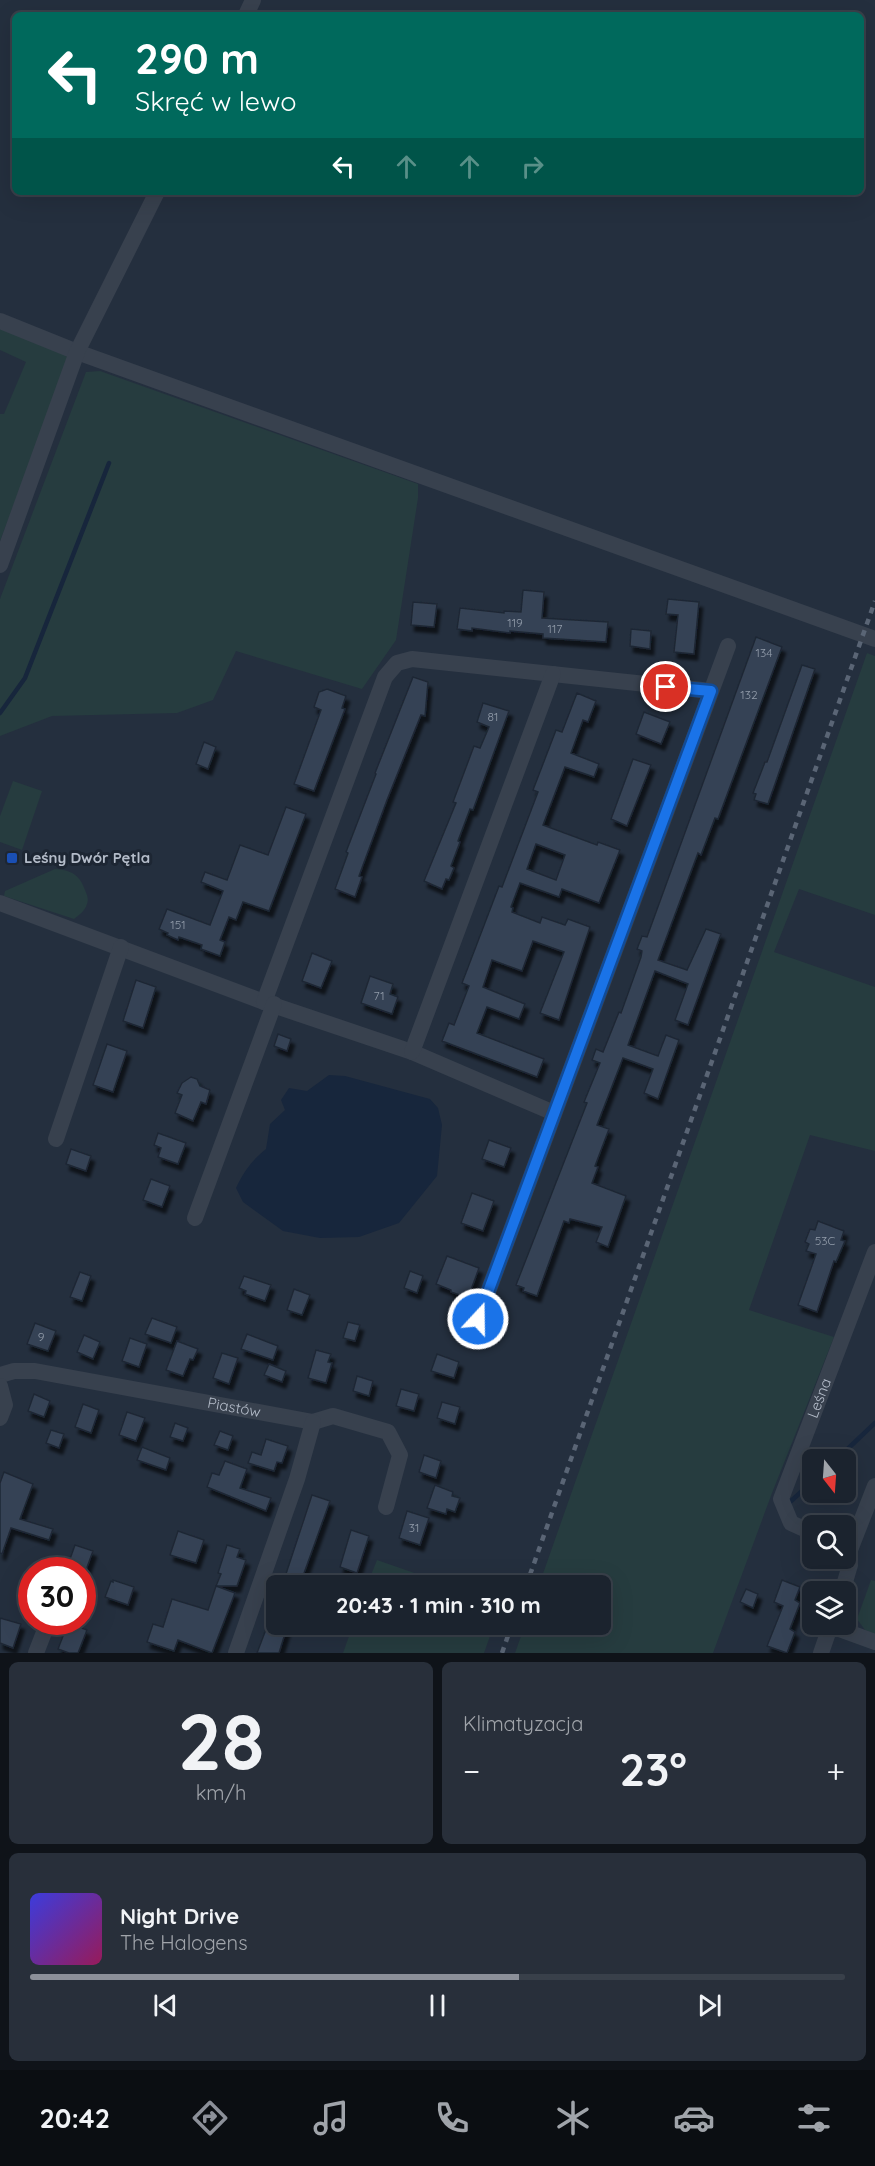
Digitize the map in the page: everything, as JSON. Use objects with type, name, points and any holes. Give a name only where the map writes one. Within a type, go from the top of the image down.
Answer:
[{"type":"street","points":[[0,565],[77,352],[156,195]]},
{"type":"street","points":[[0,321],[77,352],[875,639]]},
{"type":"street","points":[[478,1319],[728,645]]},
{"type":"street","points":[[195,1218],[385,677],[398,663],[412,659],[711,691]]},
{"type":"street","points":[[412,1052],[553,674]]},
{"type":"street","points":[[0,903],[269,1003],[412,1052],[554,1113]]},
{"type":"street","points":[[56,1139],[121,947]]},
{"type":"street","name":"Leśna","points":[[802,1528],[791,1523],[781,1499],[875,1252]]},
{"type":"street","name":"Piastów","points":[[0,1375],[26,1370],[35,1371],[313,1422],[333,1416],[388,1432],[400,1455],[387,1507]]},
{"type":"street","points":[[0,1386],[5,1401],[0,1418]]},
{"type":"street","points":[[236,1653],[297,1479],[313,1422]]},
{"type":"street","points":[[856,1532],[875,1486]]},
{"type":"street","points":[[36,1653],[43,1635]]},
{"type":"street","points":[[821,1653],[827,1635]]},
{"type":"street","points":[[856,1635],[875,1642]]},
{"type":"green space","points":[[0,325],[71,356],[0,541],[0,414],[4,414],[26,362],[0,350]]},
{"type":"green space","points":[[100,371],[418,484],[418,498],[396,640],[362,689],[236,651],[213,700],[177,713],[52,716],[0,736],[0,599],[86,372]]},
{"type":"green space","points":[[867,653],[875,656],[875,915],[799,889],[774,952],[875,987],[875,1151],[810,1135],[749,1310],[834,1337],[772,1493],[713,1653],[515,1653],[521,1635],[611,1635],[611,1575],[543,1575]]},
{"type":"green space","points":[[13,781],[42,791],[22,850],[0,842],[0,816]]},
{"type":"green space","points":[[55,869],[74,874],[83,885],[88,900],[82,913],[74,919],[4,896],[5,891]]},
{"type":"green space","points":[[377,1560],[420,1575],[371,1575]]},
{"type":"green space","points":[[871,1580],[875,1581],[875,1634],[865,1630],[857,1619]]},
{"type":"green space","points":[[349,1635],[490,1635],[484,1653],[343,1653]]},
{"type":"water","points":[[329,1075],[345,1076],[430,1099],[438,1108],[442,1125],[437,1176],[399,1223],[359,1237],[320,1238],[283,1231],[243,1202],[236,1188],[249,1166],[266,1149],[270,1124],[285,1110],[281,1100],[289,1088],[307,1091]]},
{"type":"building","points":[[523,590],[544,592],[542,618],[608,622],[606,642],[543,638],[543,634],[510,631],[510,633],[472,628],[472,631],[457,629],[460,608],[504,613],[504,611],[521,612]]},
{"type":"building","points":[[668,599],[699,602],[694,654],[674,652],[678,615],[666,614]]},
{"type":"building","points":[[413,602],[437,604],[434,627],[411,625]]},
{"type":"building","points":[[631,629],[651,631],[650,649],[630,646]]},
{"type":"building","points":[[756,637],[782,647],[718,819],[715,818],[701,855],[698,853],[658,960],[687,970],[706,929],[721,934],[688,1025],[675,1020],[688,984],[655,971],[628,1045],[658,1056],[666,1035],[679,1040],[658,1099],[644,1093],[653,1069],[623,1058],[597,1125],[609,1129],[595,1166],[598,1167],[592,1183],[626,1196],[608,1247],[596,1242],[602,1227],[570,1219],[569,1223],[564,1221],[537,1296],[523,1291],[524,1288],[516,1285],[587,1103],[584,1102],[600,1063],[592,1060],[596,1049],[603,1052],[619,1012],[621,1013],[641,957],[642,951],[637,949],[642,936],[647,937]]},
{"type":"building","points":[[802,665],[815,669],[768,804],[754,800],[756,794],[753,793],[765,762],[767,762]]},
{"type":"building","points":[[413,677],[428,682],[425,716],[421,715],[387,800],[359,876],[362,877],[355,897],[335,889],[375,773]]},
{"type":"building","points":[[327,689],[346,696],[342,708],[345,709],[314,791],[294,784],[321,710],[314,707],[319,692]]},
{"type":"building","points":[[577,693],[596,701],[588,722],[583,720],[571,753],[599,764],[594,777],[565,767],[543,825],[597,845],[598,842],[620,850],[599,903],[562,889],[559,897],[520,883],[511,907],[512,912],[540,923],[542,917],[565,925],[568,919],[590,927],[559,1020],[540,1013],[564,952],[533,941],[522,971],[492,960],[483,987],[525,1004],[519,1019],[487,1007],[477,1033],[544,1059],[537,1077],[442,1041],[449,1023],[454,1025],[469,986],[462,983],[538,792],[533,790],[556,730],[562,732]],"holes":[[[536,844],[565,855],[556,880],[527,869]]]},
{"type":"building","points":[[483,703],[509,711],[473,810],[470,809],[458,841],[460,842],[451,866],[454,868],[442,889],[424,881],[456,803],[453,802],[474,746],[480,748],[489,727],[477,722]]},
{"type":"building","points":[[644,712],[670,722],[661,744],[636,734]]},
{"type":"building","points":[[204,742],[216,747],[208,769],[196,764]]},
{"type":"building","points":[[633,759],[651,765],[627,826],[611,819]]},
{"type":"building","points":[[286,807],[306,814],[269,911],[243,902],[236,920],[229,917],[220,940],[225,942],[220,956],[201,949],[202,945],[179,937],[178,940],[159,929],[167,909],[210,925],[223,891],[201,882],[205,872],[227,880],[240,845],[268,855]]},
{"type":"building","points":[[312,953],[332,961],[321,988],[302,981]]},
{"type":"building","points":[[370,976],[393,984],[390,994],[398,997],[392,1014],[361,1003]]},
{"type":"building","points":[[136,980],[156,987],[143,1028],[123,1021]]},
{"type":"building","points":[[278,1034],[291,1039],[287,1051],[274,1046]]},
{"type":"building","points":[[107,1044],[127,1051],[113,1092],[93,1085]]},
{"type":"building","points":[[191,1077],[197,1079],[200,1086],[210,1090],[206,1104],[201,1102],[193,1121],[175,1113],[182,1095],[177,1093],[182,1083]]},
{"type":"building","points":[[158,1133],[186,1143],[178,1164],[158,1157],[161,1148],[154,1145]]},
{"type":"building","points":[[489,1140],[511,1148],[504,1167],[482,1159]]},
{"type":"building","points":[[71,1149],[91,1156],[86,1171],[66,1164]]},
{"type":"building","points":[[151,1179],[170,1186],[162,1207],[143,1200]]},
{"type":"building","points":[[472,1193],[494,1201],[483,1231],[461,1223]]},
{"type":"building","points":[[818,1221],[844,1231],[841,1240],[845,1241],[836,1262],[834,1261],[817,1312],[798,1305],[816,1254],[806,1251],[809,1244],[805,1242],[810,1229],[815,1230]]},
{"type":"building","points":[[447,1256],[479,1268],[468,1298],[436,1284]]},
{"type":"building","points":[[410,1271],[423,1276],[417,1293],[404,1288]]},
{"type":"building","points":[[80,1272],[91,1276],[82,1301],[70,1297]]},
{"type":"building","points":[[244,1276],[271,1285],[265,1301],[245,1294],[246,1291],[239,1288]]},
{"type":"building","points":[[294,1289],[310,1295],[302,1315],[287,1310]]},
{"type":"building","points":[[152,1318],[177,1327],[171,1343],[145,1334]]},
{"type":"building","points":[[348,1322],[360,1325],[355,1341],[343,1338]]},
{"type":"building","points":[[35,1323],[56,1331],[48,1351],[27,1344]]},
{"type":"building","points":[[247,1334],[278,1346],[273,1360],[241,1349]]},
{"type":"building","points":[[84,1335],[100,1342],[93,1359],[77,1352]]},
{"type":"building","points":[[130,1338],[147,1344],[139,1367],[122,1361]]},
{"type":"building","points":[[177,1341],[198,1349],[193,1360],[190,1359],[183,1376],[166,1370]]},
{"type":"building","points":[[316,1350],[331,1354],[328,1362],[332,1363],[326,1383],[308,1378]]},
{"type":"building","points":[[222,1353],[238,1358],[229,1384],[213,1378]]},
{"type":"building","points":[[437,1354],[459,1362],[454,1378],[431,1371]]},
{"type":"building","points":[[269,1364],[286,1371],[282,1382],[264,1375]]},
{"type":"building","points":[[357,1376],[373,1381],[369,1396],[353,1391]]},
{"type":"building","points":[[401,1389],[419,1394],[414,1411],[396,1406]]},
{"type":"building","points":[[34,1394],[50,1401],[44,1417],[28,1411]]},
{"type":"building","points":[[442,1402],[460,1407],[455,1424],[437,1418]]},
{"type":"building","points":[[83,1404],[99,1410],[91,1433],[75,1427]]},
{"type":"building","points":[[127,1412],[145,1418],[136,1441],[119,1435]]},
{"type":"building","points":[[175,1423],[188,1428],[183,1441],[170,1437]]},
{"type":"building","points":[[51,1430],[64,1434],[59,1448],[46,1443]]},
{"type":"building","points":[[220,1431],[233,1436],[228,1450],[214,1445]]},
{"type":"building","points":[[266,1439],[288,1446],[282,1463],[277,1462],[274,1471],[248,1463],[252,1452],[261,1455]]},
{"type":"building","points":[[142,1447],[170,1458],[166,1470],[137,1460]]},
{"type":"building","points":[[424,1455],[441,1461],[436,1478],[419,1472]]},
{"type":"building","points":[[225,1461],[247,1469],[240,1488],[271,1498],[266,1511],[207,1487],[212,1473],[219,1475]]},
{"type":"building","points":[[4,1472],[33,1484],[20,1519],[53,1529],[49,1540],[11,1528],[2,1554],[0,1553],[0,1483]]},
{"type":"building","points":[[435,1485],[453,1492],[452,1496],[460,1498],[455,1512],[447,1509],[446,1514],[427,1508]]},
{"type":"building","points":[[312,1495],[330,1501],[303,1575],[286,1575]]},
{"type":"building","points":[[407,1511],[429,1518],[420,1545],[399,1538]]},
{"type":"building","points":[[351,1530],[369,1536],[357,1573],[340,1567]]},
{"type":"building","points":[[178,1531],[204,1540],[196,1563],[170,1555]]},
{"type":"building","points":[[75,1545],[93,1551],[91,1557],[71,1557]]},
{"type":"building","points":[[227,1545],[240,1549],[237,1557],[246,1560],[237,1586],[216,1586],[221,1574],[218,1573]]},
{"type":"building","points":[[113,1580],[134,1587],[128,1605],[105,1597]]},
{"type":"building","points":[[782,1580],[800,1587],[795,1600],[800,1603],[790,1629],[795,1632],[787,1653],[767,1646],[783,1606],[774,1602]]},
{"type":"building","points":[[216,1586],[235,1593],[212,1653],[178,1640],[174,1651],[147,1642],[153,1624],[163,1627],[172,1599],[208,1610]]},
{"type":"building","points":[[746,1589],[758,1594],[753,1608],[740,1602]]},
{"type":"building","points":[[0,1618],[18,1623],[18,1633],[13,1648],[0,1643]]},
{"type":"building","points":[[266,1629],[266,1635],[285,1635],[279,1653],[257,1653]]},
{"type":"building","points":[[63,1635],[85,1635],[78,1653],[58,1649]]},
{"type":"waterway","points":[[0,713],[25,678],[109,463]]},
{"type":"waterway","points":[[848,1449],[875,1423]]},
{"type":"waterway","points":[[790,1502],[802,1491]]},
{"type":"railway","points":[[530,1575],[875,601]]},
{"type":"railway","points":[[502,1653],[508,1635]]},
{"type":"place","name":"Leśny Dwór Pętla","points":[[12,858]]},
{"type":"route","points":[[478,1319],[711,691],[666,687]]}]
